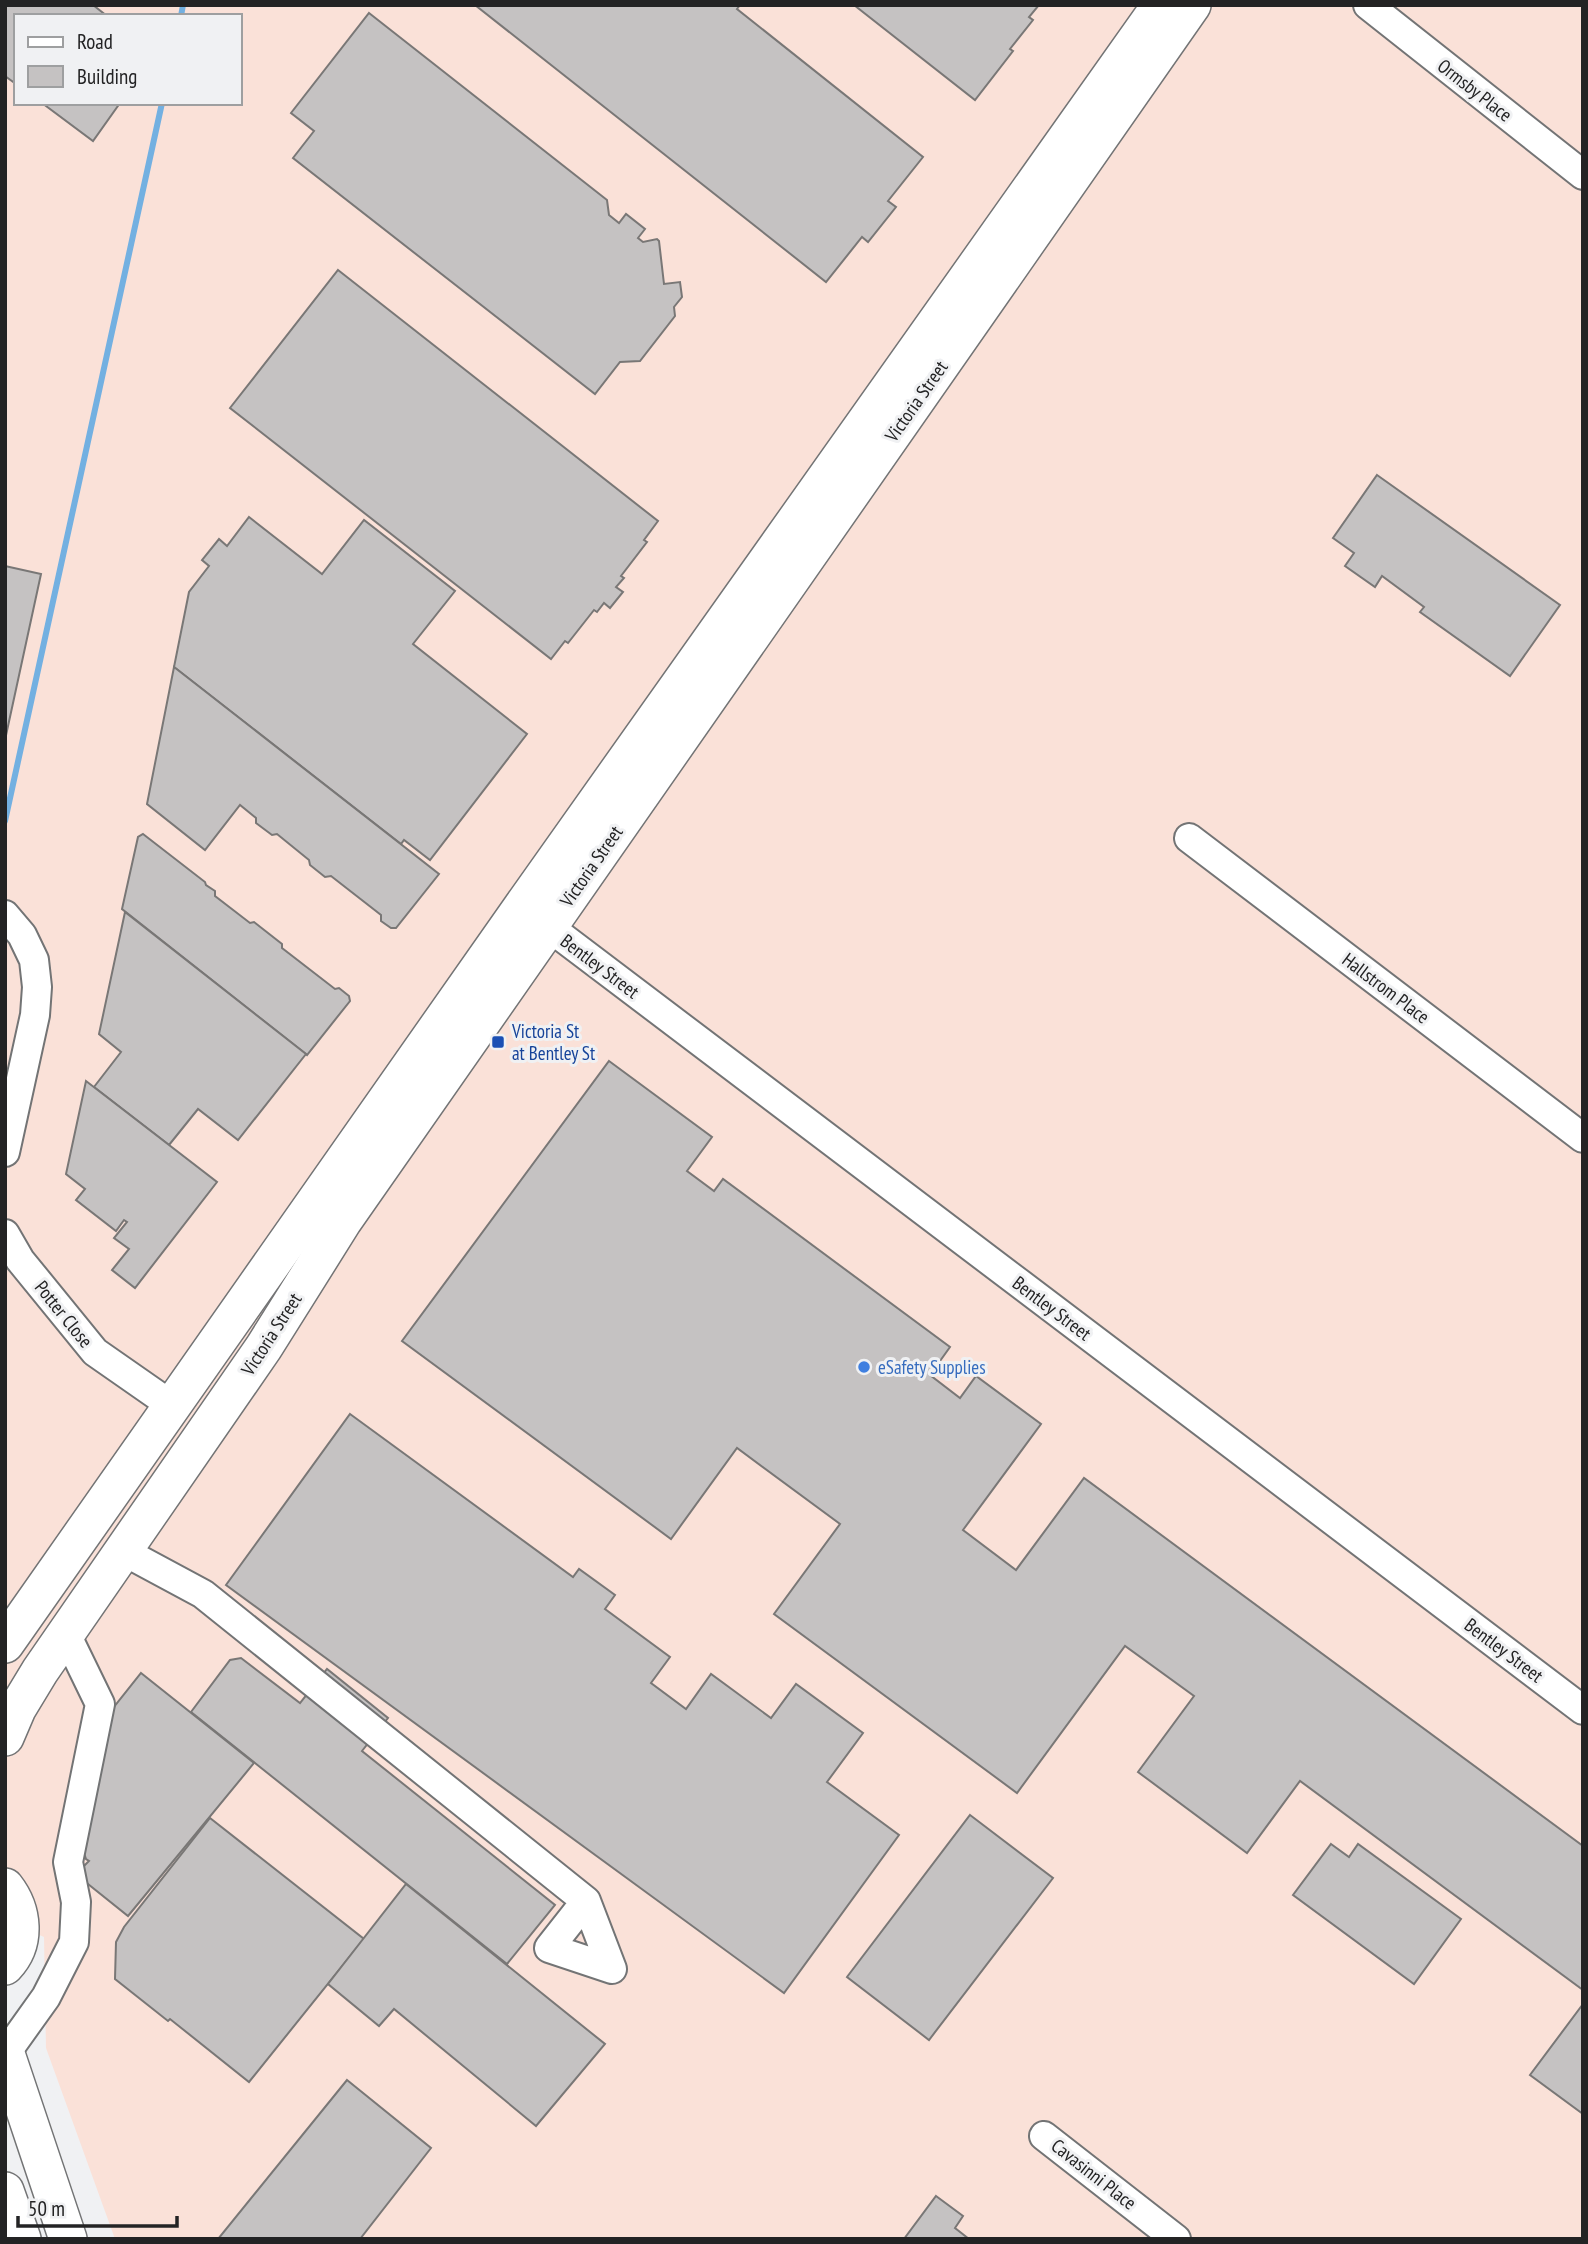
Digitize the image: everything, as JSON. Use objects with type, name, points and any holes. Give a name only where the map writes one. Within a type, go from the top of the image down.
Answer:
[{"type":"main road","name":"Victoria Street","points":[[5,1737],[40,1671],[264,1347],[536,917],[1161,5]]},
{"type":"main road","name":"Victoria Street","points":[[5,1644],[171,1405],[536,917],[1192,5]]},
{"type":"main road","points":[[5,1886],[19,1912],[20,1930],[17,1946],[7,1969]]},
{"type":"main road","points":[[5,2052],[68,2239]]},
{"type":"main road","points":[[5,2191],[22,2239]]},
{"type":"street","name":"Ormsby Place","points":[[1367,5],[1583,176]]},
{"type":"street","name":"Hallstrom Place","points":[[1189,838],[1583,1138]]},
{"type":"street","points":[[5,915],[22,935],[34,960],[37,987],[35,1015],[5,1152]]},
{"type":"street","name":"Bentley Street","points":[[536,917],[1583,1710]]},
{"type":"street","name":"Potter Close","points":[[5,1234],[20,1260],[95,1352],[171,1405]]},
{"type":"street","points":[[123,1551],[203,1594],[586,1901]]},
{"type":"street","points":[[5,2052],[46,1997],[75,1942],[76,1902],[68,1862],[100,1704],[66,1633]]},
{"type":"street","name":"Cavasinni Place","points":[[1044,2136],[1176,2239]]},
{"type":"shaded area","points":[[5,5],[1583,5],[1583,2239],[115,2239],[46,2048],[44,1937],[5,1920]]},
{"type":"building","points":[[5,5],[93,5],[104,14],[14,14],[14,83],[5,76]]},
{"type":"building","points":[[475,5],[740,5],[737,9],[923,157],[888,201],[896,207],[868,242],[862,237],[826,282]]},
{"type":"building","points":[[854,5],[1039,5],[1029,17],[1033,20],[1010,49],[1013,51],[975,100]]},
{"type":"building","points":[[369,13],[607,200],[609,215],[619,223],[626,214],[645,229],[638,238],[643,242],[657,239],[659,241],[664,284],[680,282],[682,297],[674,307],[675,316],[640,361],[620,362],[595,394],[293,158],[314,131],[291,113]]},
{"type":"building","points":[[45,105],[119,105],[93,141]]},
{"type":"building","points":[[338,270],[658,521],[644,540],[647,542],[621,576],[624,578],[616,587],[623,592],[610,608],[604,603],[597,612],[594,610],[568,643],[565,641],[551,659],[230,408]]},
{"type":"building","points":[[1377,475],[1560,605],[1510,676],[1420,612],[1424,607],[1382,576],[1375,587],[1345,566],[1354,553],[1333,538]]},
{"type":"building","points":[[249,517],[322,574],[364,520],[455,591],[413,644],[527,734],[430,860],[404,840],[401,844],[174,667],[189,592],[209,566],[202,560],[219,539],[227,546]]},
{"type":"building","points":[[5,566],[41,574],[5,740]]},
{"type":"building","points":[[174,667],[439,874],[396,928],[391,928],[381,921],[381,915],[331,876],[325,877],[277,834],[272,835],[256,823],[256,818],[240,805],[205,850],[147,804]]},
{"type":"building","points":[[143,834],[205,882],[215,891],[215,896],[250,923],[254,922],[282,944],[282,948],[335,989],[339,988],[349,996],[350,1001],[307,1055],[122,909],[138,837]]},
{"type":"building","points":[[125,912],[306,1054],[238,1140],[198,1109],[169,1145],[94,1087],[121,1052],[99,1034]]},
{"type":"building","points":[[609,1061],[712,1137],[687,1171],[714,1191],[723,1179],[950,1347],[930,1375],[960,1398],[976,1376],[1041,1424],[963,1530],[1016,1570],[1084,1478],[1583,1846],[1583,1990],[1300,1781],[1247,1853],[1138,1772],[1194,1696],[1125,1646],[1017,1793],[774,1614],[840,1524],[737,1448],[671,1539],[402,1341]]},
{"type":"building","points":[[86,1081],[217,1182],[135,1288],[112,1270],[129,1249],[114,1238],[127,1222],[124,1220],[116,1231],[76,1200],[85,1189],[66,1174]]},
{"type":"building","points":[[350,1414],[573,1577],[579,1569],[615,1595],[605,1609],[670,1657],[651,1683],[686,1709],[711,1674],[771,1718],[796,1684],[863,1733],[827,1782],[899,1835],[784,1993],[226,1585]]},
{"type":"building","points":[[241,1658],[300,1703],[327,1669],[388,1718],[362,1751],[555,1905],[507,1964],[191,1712],[230,1660]]},
{"type":"building","points":[[141,1673],[254,1763],[128,1916],[83,1880],[82,1868],[89,1861],[82,1847],[110,1712]]},
{"type":"building","points":[[970,1815],[1053,1878],[929,2040],[847,1977]]},
{"type":"building","points":[[210,1818],[364,1939],[249,2082],[115,1979],[116,1942],[124,1927]]},
{"type":"building","points":[[1331,1844],[1349,1857],[1358,1844],[1461,1919],[1414,1984],[1293,1895]]},
{"type":"building","points":[[406,1884],[605,2044],[536,2126],[394,2009],[379,2026],[328,1984]]},
{"type":"building","points":[[1583,2004],[1583,2114],[1530,2075]]},
{"type":"building","points":[[347,2080],[431,2148],[360,2239],[218,2239]]},
{"type":"building","points":[[936,2196],[963,2216],[955,2228],[969,2239],[904,2239]]},
{"type":"waterway","points":[[181,14],[183,5]]},
{"type":"waterway","points":[[5,821],[162,105]]},
{"type":"place","name":"Victoria St at Bentley St","points":[[498,1042]]},
{"type":"place","name":"eSafety Supplies","points":[[864,1367]]}]
